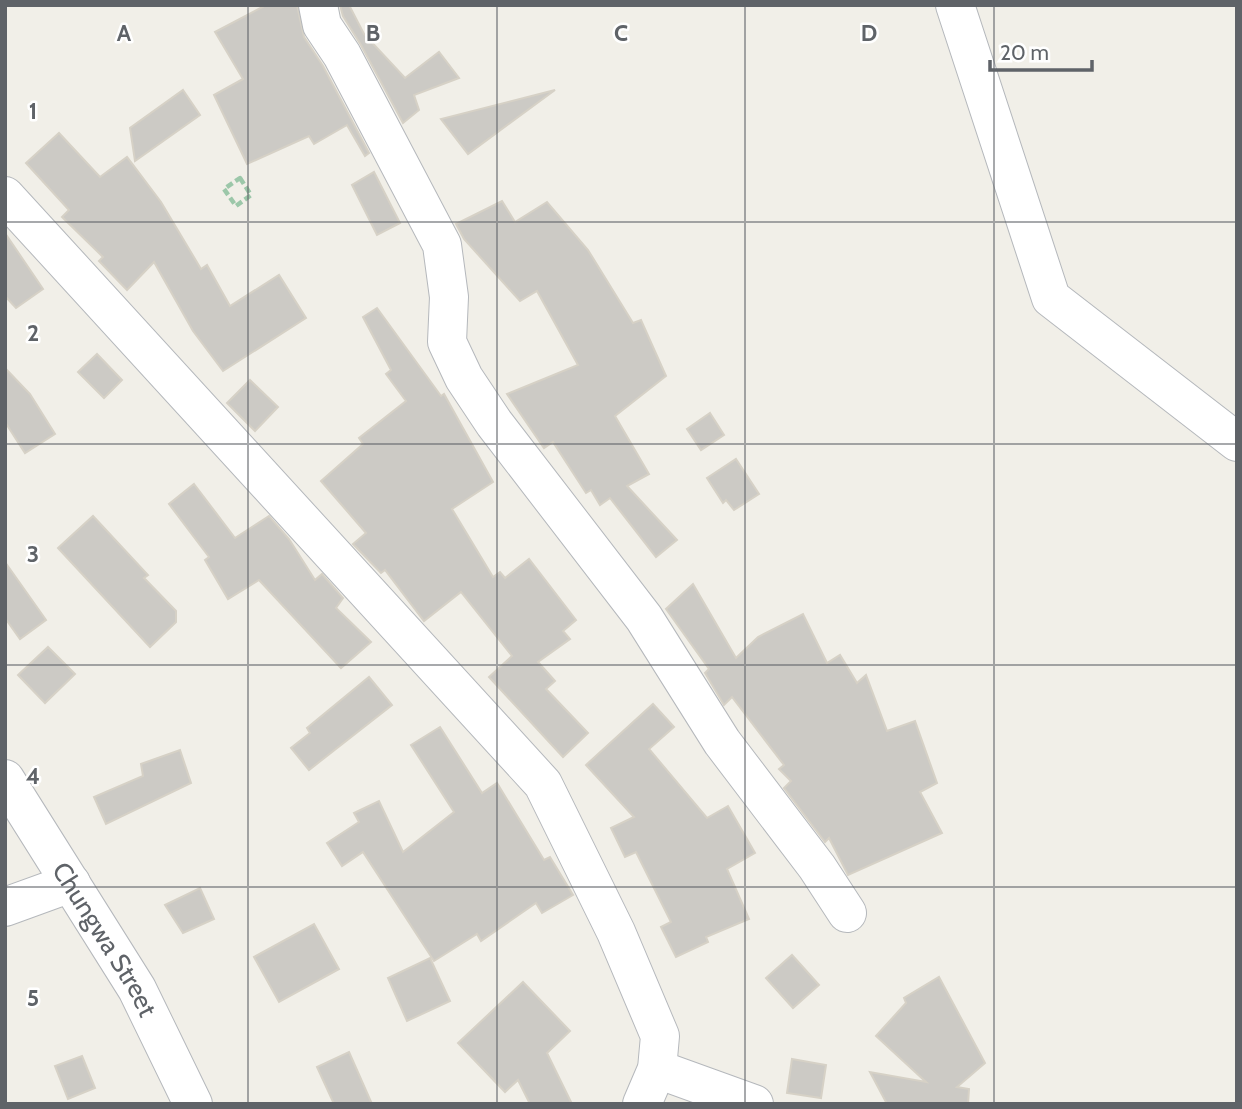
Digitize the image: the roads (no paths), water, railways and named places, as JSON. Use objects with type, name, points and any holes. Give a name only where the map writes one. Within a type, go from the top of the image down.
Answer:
[{"type":"street","points":[[318,5],[322,25],[342,55],[442,245],[449,297],[447,342],[464,378],[494,423],[644,618],[722,742],[817,867],[848,913]]},
{"type":"street","points":[[956,5],[1051,298],[1237,442]]},
{"type":"street","points":[[5,195],[543,784],[616,932],[660,1036],[657,1069],[642,1104]]},
{"type":"street","name":"Chungwa Street","points":[[5,779],[137,989],[190,1103]]},
{"type":"street","points":[[5,906],[71,883]]},
{"type":"street","points":[[657,1069],[754,1104]]}]
